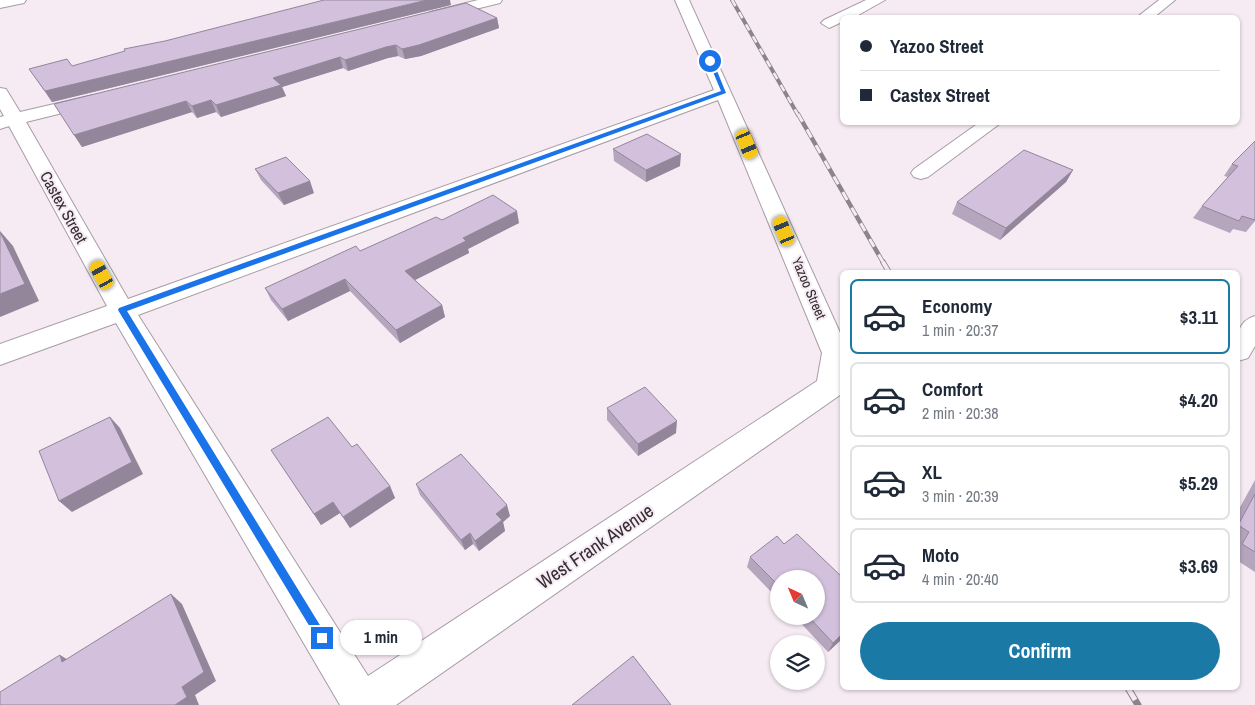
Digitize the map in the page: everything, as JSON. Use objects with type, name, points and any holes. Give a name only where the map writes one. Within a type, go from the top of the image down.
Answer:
[{"type":"street","points":[[0,4],[19,0]]},
{"type":"street","points":[[418,19],[495,0]]},
{"type":"street","name":"Yazoo Street","points":[[682,0],[724,92],[836,353],[830,387]]},
{"type":"street","points":[[846,15],[878,0]]},
{"type":"street","points":[[1147,15],[1168,0]]},
{"type":"street","points":[[829,23],[840,18]]},
{"type":"street","points":[[0,355],[724,92]]},
{"type":"street","name":"Castex Street","points":[[0,93],[7,121],[362,705]]},
{"type":"street","points":[[7,121],[111,96]]},
{"type":"street","points":[[920,173],[989,125]]},
{"type":"street","points":[[1240,348],[1255,325]]},
{"type":"street","name":"West Frank Avenue","points":[[362,705],[830,387]]},
{"type":"building","points":[[324,0],[427,0],[45,91],[29,69],[67,59],[72,66],[125,51],[124,49],[165,41]]},
{"type":"building","points":[[466,3],[497,18],[419,45],[402,49],[396,45],[386,47],[345,60],[340,57],[273,78],[281,85],[216,105],[211,100],[192,106],[186,101],[74,135],[54,104]]},
{"type":"building","points":[[647,134],[681,154],[646,170],[613,149]]},
{"type":"building","points":[[1255,141],[1255,220],[1242,216],[1239,221],[1202,206],[1238,166],[1232,164]]},
{"type":"building","points":[[1024,150],[1073,170],[1006,228],[957,202]]},
{"type":"building","points":[[286,157],[310,181],[278,193],[255,169]]},
{"type":"building","points":[[493,195],[517,211],[463,238],[466,241],[405,271],[442,305],[396,330],[345,279],[282,309],[265,288],[356,246],[360,251],[436,217],[442,220]]},
{"type":"building","points":[[0,232],[25,284],[0,294]]},
{"type":"building","points":[[645,387],[677,421],[638,444],[607,408]]},
{"type":"building","points":[[110,417],[132,462],[59,501],[39,451]]},
{"type":"building","points":[[328,417],[352,447],[357,444],[390,486],[343,517],[333,502],[314,514],[271,450]]},
{"type":"building","points":[[461,454],[507,505],[496,514],[502,520],[475,541],[470,533],[461,540],[416,484]]},
{"type":"building","points":[[1255,494],[1255,552],[1242,544],[1249,532],[1240,526],[1240,521]]},
{"type":"building","points":[[797,534],[840,575],[840,636],[833,643],[816,625],[825,625],[825,570],[770,570],[770,577],[750,557],[777,536],[784,544]]},
{"type":"building","points":[[171,594],[204,672],[182,687],[187,697],[175,705],[0,705],[0,692],[60,655],[62,662]]},
{"type":"building","points":[[633,656],[671,705],[572,705]]},
{"type":"railway","points":[[732,0],[798,115]]},
{"type":"railway","points":[[798,114],[884,264]]},
{"type":"railway","points":[[883,262],[888,270]]},
{"type":"railway","points":[[1129,690],[1138,705]]},
{"type":"route","points":[[322,638],[122,310],[724,92],[710,61]]}]
